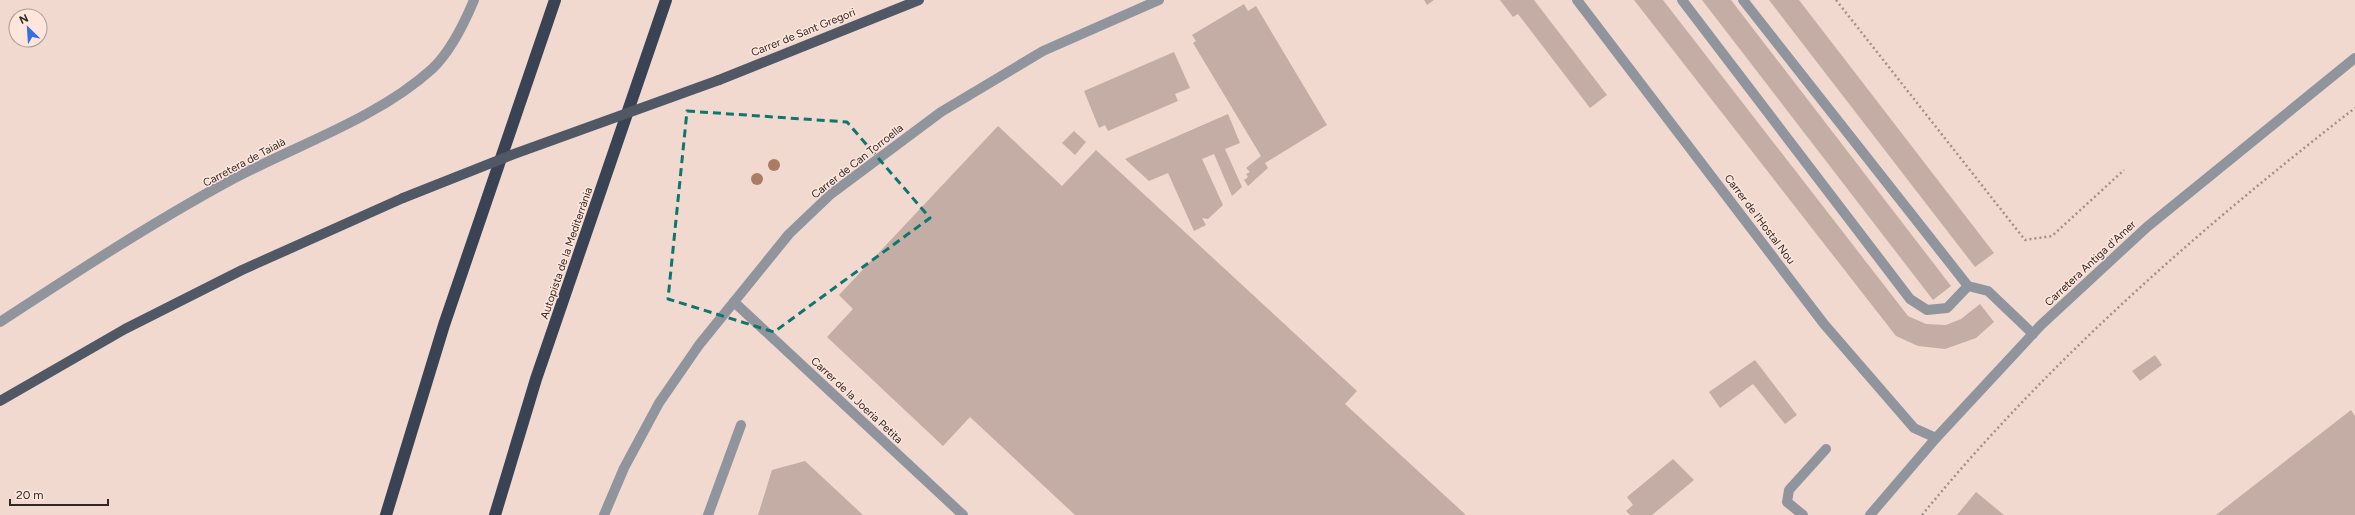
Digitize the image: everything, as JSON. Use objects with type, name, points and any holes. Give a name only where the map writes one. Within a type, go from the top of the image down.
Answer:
[{"type":"highway","points":[[386,515],[444,325],[555,0]]},
{"type":"highway","name":"Autopista de la Mediterrània","points":[[495,515],[536,379],[666,0]]},
{"type":"main road","name":"Carrer de Sant Gregori","points":[[0,401],[125,329],[242,270],[403,198],[514,154],[719,80],[919,0]]},
{"type":"street","name":"Carretera de Taialà","points":[[0,322],[85,267],[229,181],[398,95],[432,68],[444,55],[465,22],[474,0]]},
{"type":"street","name":"Carrer de Can Torroella","points":[[604,515],[624,468],[659,403],[699,345],[790,234],[831,194],[935,116],[1043,51],[1159,0]]},
{"type":"street","name":"Carrer de l'Hostal Nou","points":[[1577,0],[1824,324],[1914,428],[1936,438]]},
{"type":"street","points":[[1682,0],[1910,299],[1927,310],[1946,308],[1968,286]]},
{"type":"street","points":[[1743,0],[1968,286],[1988,291],[2033,334]]},
{"type":"street","name":"Carretera Antiga d'Amer","points":[[1870,515],[1936,438],[2033,334],[2147,226],[2355,58]]},
{"type":"street","name":"Carrer de la Joeria Petita","points":[[734,302],[963,515]]},
{"type":"street","points":[[708,515],[741,426]]},
{"type":"street","points":[[1803,515],[1787,502],[1789,490],[1826,449]]},
{"type":"path","points":[[1836,0],[2025,240],[2052,236],[2124,170]]},
{"type":"path","points":[[1922,515],[1949,481],[2055,368],[2140,285],[2211,224],[2355,108]]},
{"type":"highlighted area","points":[[687,111],[847,122],[930,218],[774,332],[668,299]]},
{"type":"building","points":[[1424,0],[1434,0],[1427,5]]},
{"type":"building","points":[[1500,0],[1534,0],[1607,95],[1590,108],[1518,14],[1513,17]]},
{"type":"building","points":[[1634,0],[1663,0],[1908,316],[1926,324],[1946,325],[1961,319],[1980,304],[1994,322],[1976,338],[1945,349],[1918,346],[1896,336]]},
{"type":"building","points":[[1702,0],[1731,0],[1951,286],[1933,300]]},
{"type":"building","points":[[1769,0],[1799,0],[1994,253],[1975,267]]},
{"type":"building","points":[[1244,4],[1248,11],[1256,6],[1327,125],[1265,163],[1268,168],[1248,186],[1244,180],[1248,177],[1246,174],[1250,172],[1246,168],[1261,156],[1193,43],[1196,41],[1192,35]]},
{"type":"building","points":[[1174,52],[1190,88],[1175,94],[1178,101],[1108,131],[1105,125],[1099,128],[1084,91]]},
{"type":"building","points":[[1228,114],[1240,143],[1225,149],[1242,187],[1232,196],[1214,154],[1202,159],[1223,205],[1208,219],[1202,218],[1206,225],[1194,231],[1168,173],[1149,181],[1125,159]]},
{"type":"building","points":[[998,126],[1062,186],[1096,150],[1357,391],[1345,404],[1466,515],[1075,515],[970,417],[943,446],[827,337],[853,309],[839,295]]},
{"type":"building","points":[[1074,131],[1086,142],[1075,155],[1062,143]]},
{"type":"building","points":[[2155,355],[2162,365],[2140,381],[2132,371]]},
{"type":"building","points":[[1755,360],[1797,415],[1785,424],[1753,384],[1720,408],[1709,392]]},
{"type":"building","points":[[2351,410],[2355,416],[2355,515],[2216,515]]},
{"type":"building","points":[[1673,459],[1694,480],[1652,515],[1630,515],[1626,511],[1633,505],[1627,497]]},
{"type":"building","points":[[805,461],[863,515],[758,515],[772,470]]},
{"type":"building","points":[[1976,492],[2004,515],[1957,515]]}]
